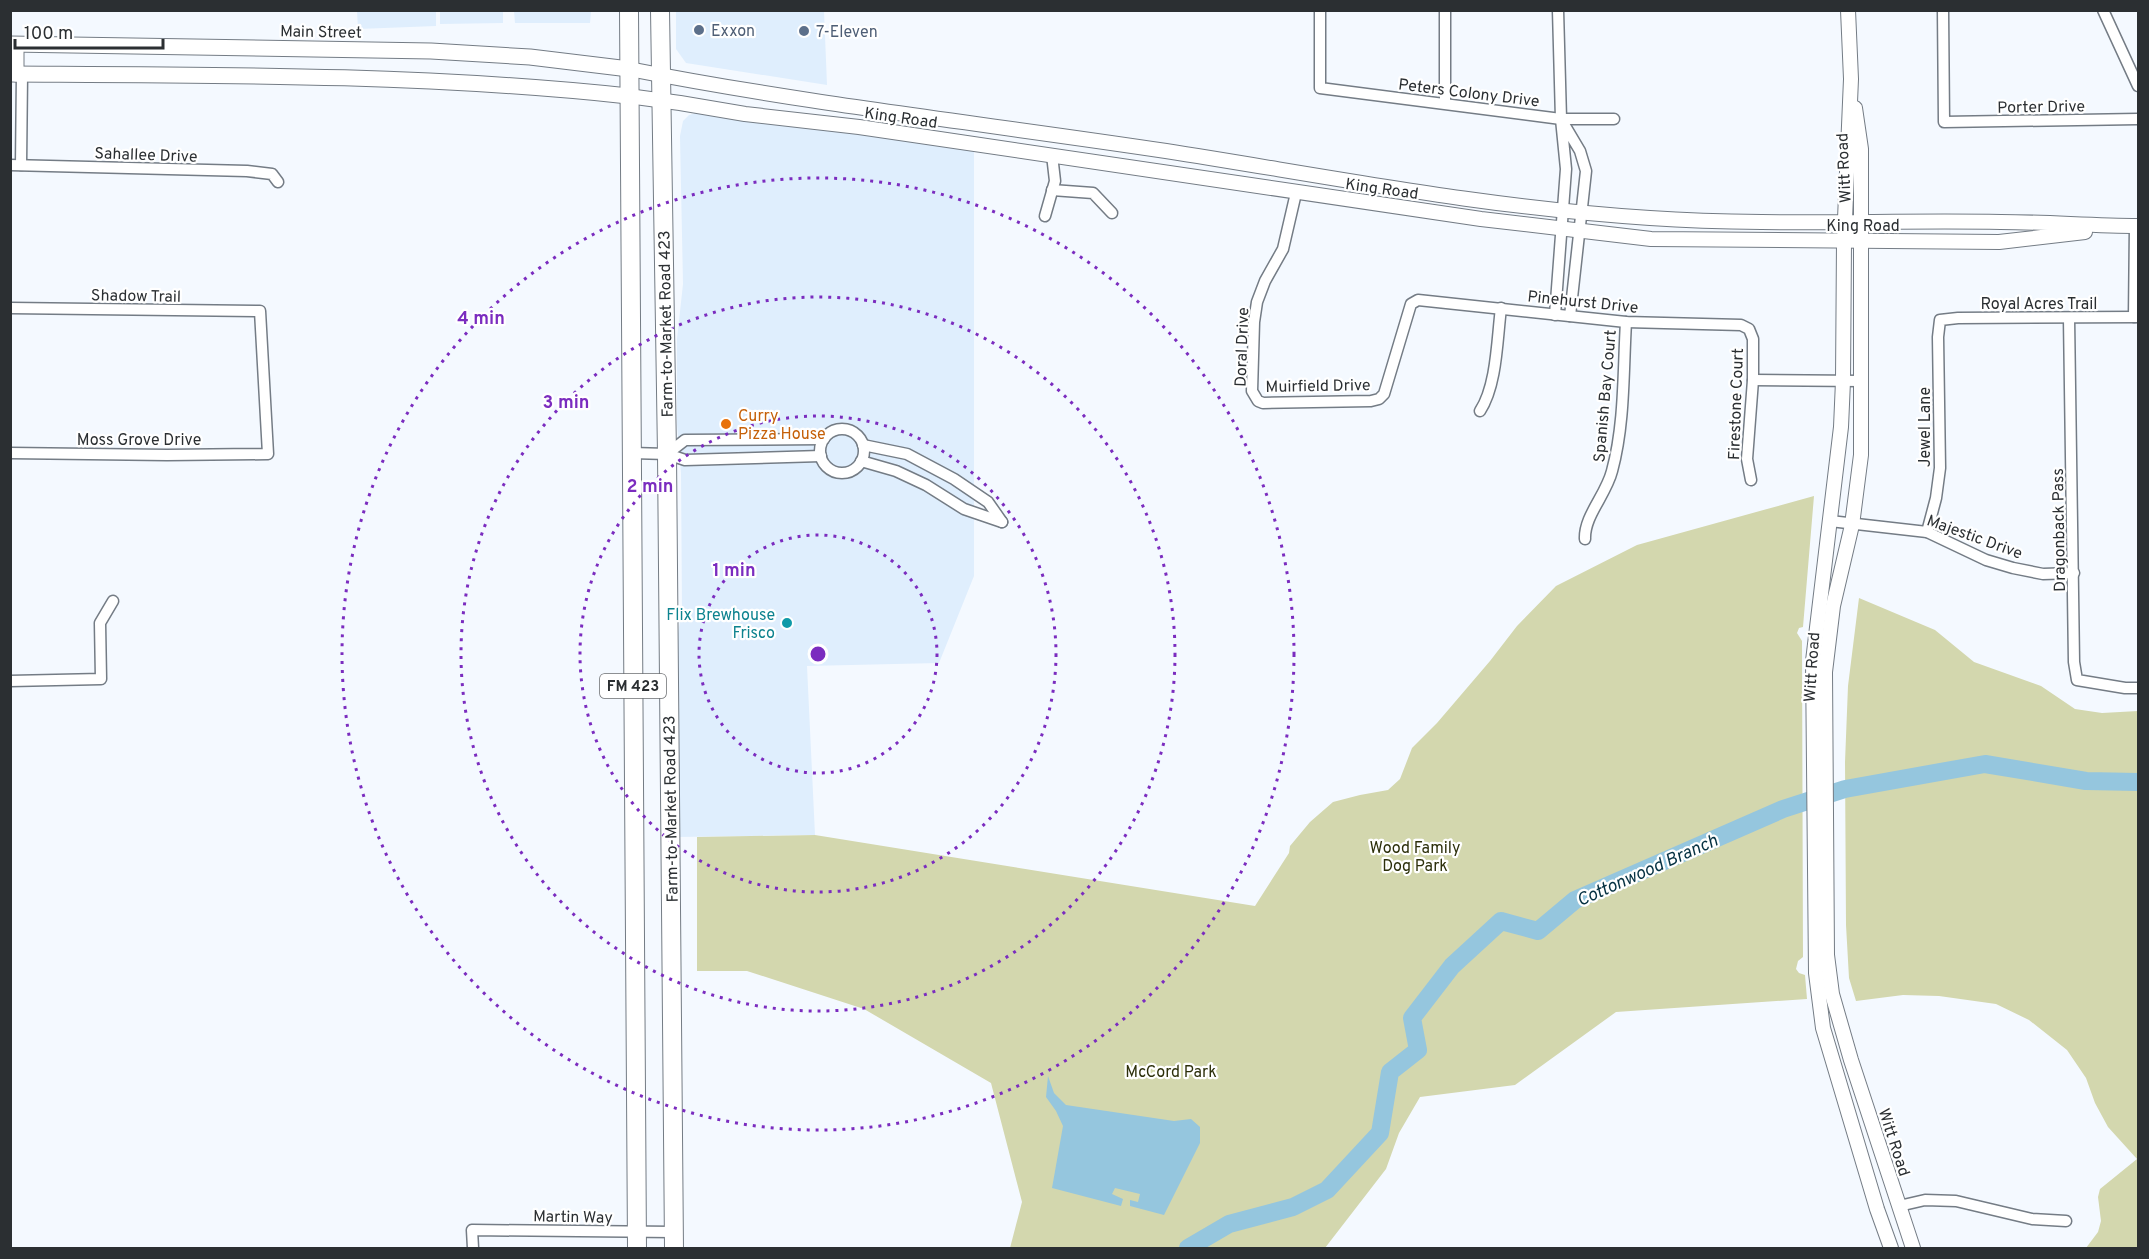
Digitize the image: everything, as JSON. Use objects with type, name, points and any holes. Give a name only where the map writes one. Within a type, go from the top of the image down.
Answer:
[{"type":"main road","name":"Farm-to-Market Road 423","points":[[629,10],[637,1240]]},
{"type":"main road","name":"Farm-to-Market Road 423","points":[[660,10],[668,454],[674,1240]]},
{"type":"main road","name":"Main Street","points":[[13,45],[442,51],[530,57],[629,69]]},
{"type":"main road","points":[[13,45],[16,74],[263,76],[536,87],[628,96]]},
{"type":"street","name":"Peters Colony Drive","points":[[1320,10],[1320,88],[1561,119],[1614,119]]},
{"type":"street","points":[[1445,10],[1445,103]]},
{"type":"street","points":[[1555,315],[1566,169],[1561,119],[1558,10]]},
{"type":"street","name":"Witt Road","points":[[1848,10],[1851,79],[1844,242],[1843,381],[1841,428],[1830,521],[1820,648],[1825,684],[1816,973],[1823,1028],[1878,1213],[1891,1248]]},
{"type":"street","name":"Porter Drive","points":[[1943,10],[1944,122],[2139,119]]},
{"type":"street","points":[[2103,10],[2139,86]]},
{"type":"street","name":"King Road","points":[[629,69],[813,101],[1055,135],[1495,202],[1582,212],[1652,218],[2137,226]]},
{"type":"street","points":[[16,74],[16,165]]},
{"type":"street","name":"Witt Road","points":[[1820,648],[1833,606],[1852,525],[1861,455],[1861,149],[1851,79]]},
{"type":"street","name":"King Road","points":[[628,96],[1052,155],[1296,193],[1651,239],[1999,242],[2137,226]]},
{"type":"street","points":[[812,122],[813,101]]},
{"type":"street","points":[[1561,119],[1580,151],[1586,171],[1570,316]]},
{"type":"street","points":[[1045,216],[1055,181],[1052,155],[1055,135]]},
{"type":"street","name":"Sahallee Drive","points":[[16,165],[247,171],[272,174],[278,182]]},
{"type":"street","points":[[1296,193],[1299,173]]},
{"type":"street","points":[[1052,190],[1093,193],[1112,213]]},
{"type":"street","name":"Doral Drive","points":[[1258,400],[1252,391],[1257,302],[1265,281],[1283,249],[1296,193]]},
{"type":"street","points":[[2137,226],[2137,316]]},
{"type":"street","name":"Pinehurst Drive","points":[[1379,399],[1384,394],[1411,304],[1415,301],[1626,322],[1733,324],[1749,329]]},
{"type":"street","name":"Shadow Trail","points":[[10,308],[261,311],[268,454]]},
{"type":"street","points":[[1480,411],[1487,400],[1491,386],[1501,308]]},
{"type":"street","name":"Royal Acres Trail","points":[[1940,320],[2137,316]]},
{"type":"street","name":"Dragonback Pass","points":[[2070,318],[2074,662],[2077,680],[2139,688]]},
{"type":"street","name":"Jewel Lane","points":[[1927,532],[1936,498],[1940,468],[1938,337],[1940,320]]},
{"type":"street","name":"Spanish Bay Court","points":[[1586,539],[1585,529],[1612,473],[1618,442],[1626,322]]},
{"type":"street","name":"Firestone Court","points":[[1749,329],[1752,339],[1753,380],[1747,459],[1751,480]]},
{"type":"street","points":[[1753,380],[1862,381]]},
{"type":"street","name":"Muirfield Drive","points":[[1258,400],[1263,403],[1379,399]]},
{"type":"street","points":[[835,430],[848,430],[860,438],[863,445],[861,461],[850,471],[835,471],[824,462],[821,456],[820,449],[824,439],[835,430]]},
{"type":"street","points":[[668,454],[685,440],[824,439]]},
{"type":"street","points":[[861,461],[896,471],[926,485],[964,509],[1002,522],[988,502],[954,479],[907,454],[863,445]]},
{"type":"street","name":"Moss Grove Drive","points":[[10,453],[268,454]]},
{"type":"street","points":[[632,453],[668,454],[685,460],[821,456]]},
{"type":"street","name":"Majestic Drive","points":[[1830,521],[1927,532],[1986,560],[2013,568],[2043,574],[2074,573]]},
{"type":"street","points":[[10,681],[101,680],[100,623],[113,601]]},
{"type":"street","name":"Witt Road","points":[[1820,875],[1832,994],[1851,1060],[1913,1248]]},
{"type":"street","points":[[1878,1213],[1925,1200],[1956,1201],[2032,1219],[2066,1221]]},
{"type":"street","name":"Martin Way","points":[[473,1248],[472,1230],[637,1240],[674,1240]]},
{"type":"shaded area","points":[[357,11],[436,11],[436,26],[358,29]]},
{"type":"shaded area","points":[[440,11],[503,11],[503,23],[440,24]]},
{"type":"shaded area","points":[[514,11],[591,11],[590,23],[515,23]]},
{"type":"shaded area","points":[[676,11],[824,11],[827,85],[686,63],[676,49]]},
{"type":"shaded area","points":[[696,113],[974,150],[974,576],[939,663],[807,666],[815,835],[678,837],[676,646],[682,609],[677,339],[683,284],[680,136],[683,121],[689,115]]},
{"type":"green space","name":"McCord Park","points":[[1814,496],[1803,627],[1799,628],[1797,633],[1802,641],[1803,957],[1798,961],[1796,969],[1805,975],[1807,999],[1616,1012],[1515,1085],[1420,1097],[1399,1133],[1386,1169],[1325,1248],[1010,1248],[1022,1202],[991,1083],[864,1009],[747,971],[697,971],[697,837],[815,835],[1255,906],[1289,853],[1290,846],[1310,822],[1333,802],[1388,790],[1400,779],[1412,748],[1437,723],[1517,626],[1556,586],[1637,545]]},
{"type":"green space","points":[[1859,598],[1935,630],[1974,662],[2041,686],[2075,709],[2102,713],[2138,711],[2138,1248],[2086,1248],[2098,1232],[2101,1221],[2098,1197],[2100,1189],[2137,1159],[2108,1127],[2095,1103],[2086,1078],[2067,1050],[2029,1020],[1996,1004],[1939,996],[1903,995],[1856,1001],[1849,978],[1846,925],[1845,762],[1848,686]]},
{"type":"water","points":[[1048,1076],[1054,1093],[1066,1105],[1174,1121],[1191,1119],[1200,1127],[1200,1143],[1164,1215],[1130,1206],[1130,1200],[1138,1202],[1140,1194],[1115,1188],[1112,1194],[1123,1199],[1121,1206],[1052,1188],[1063,1126],[1046,1097]]},
{"type":"waterway","name":"Cottonwood Branch","points":[[1188,1248],[1229,1224],[1293,1207],[1327,1190],[1380,1133],[1390,1072],[1418,1050],[1412,1018],[1452,966],[1501,921],[1538,931],[1575,900],[1783,809],[1845,789],[1985,764],[2086,781],[2138,782]]},
{"type":"place","name":"Exxon","points":[[699,30]]},
{"type":"place","name":"7-Eleven","points":[[804,31]]},
{"type":"place","name":"Curry Pizza House","points":[[726,424]]},
{"type":"place","name":"Flix Brewhouse Frisco","points":[[787,623]]},
{"type":"park label","name":"Wood Family Dog Park","points":[[1415,856]]}]
